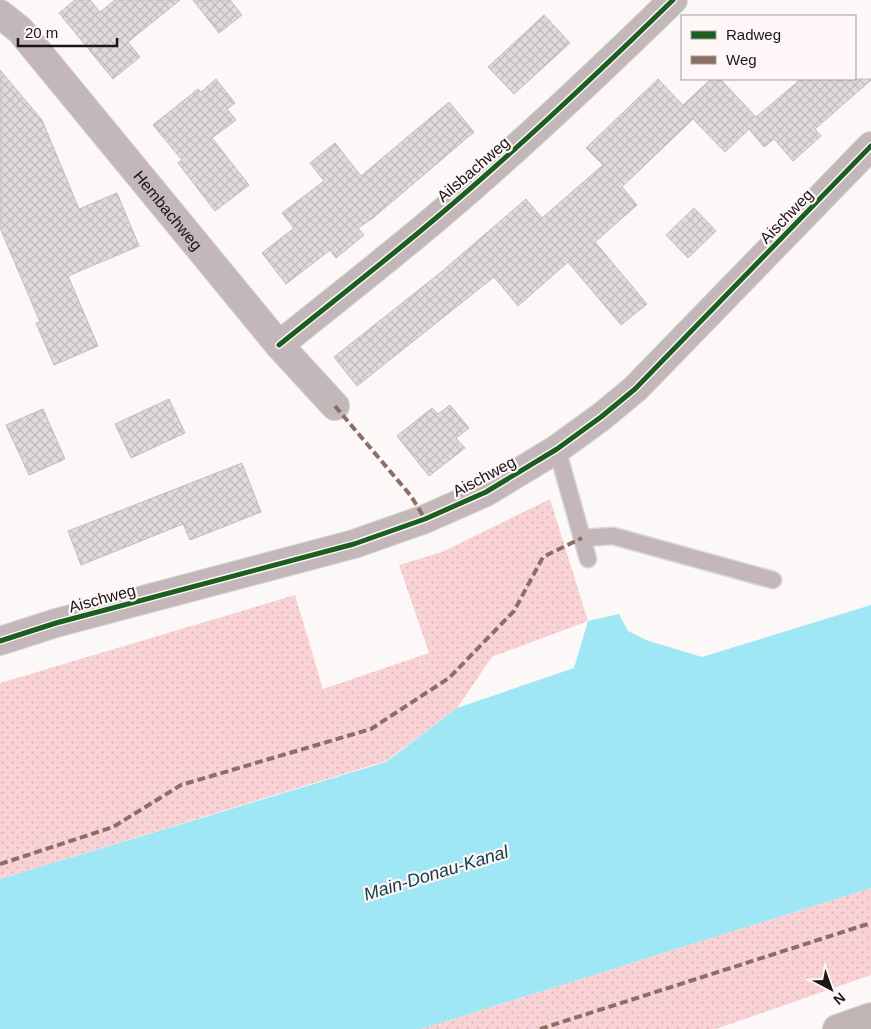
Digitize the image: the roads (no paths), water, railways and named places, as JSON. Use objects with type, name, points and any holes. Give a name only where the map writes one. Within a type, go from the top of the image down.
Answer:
[{"type":"highway","points":[[837,1029],[871,1017]]},
{"type":"street","points":[[0,4],[7,0]]},
{"type":"street","name":"Ailsbachweg","points":[[279,344],[428,224],[508,155],[603,69],[673,0]]},
{"type":"street","name":"Hembachweg","points":[[0,14],[20,30],[279,344],[336,406]]},
{"type":"street","name":"Aischweg","points":[[0,641],[56,623],[354,544],[425,519],[486,492],[557,449],[601,417],[642,382],[871,146]]},
{"type":"lane","points":[[557,449],[588,559]]},
{"type":"lane","points":[[582,538],[613,536],[773,580]]},
{"type":"water","name":"Main-Donau-Kanal","points":[[871,605],[871,888],[421,1029],[0,1029],[0,879],[386,762],[457,708],[574,668],[588,621],[619,614],[628,631],[646,640],[702,657]]}]
